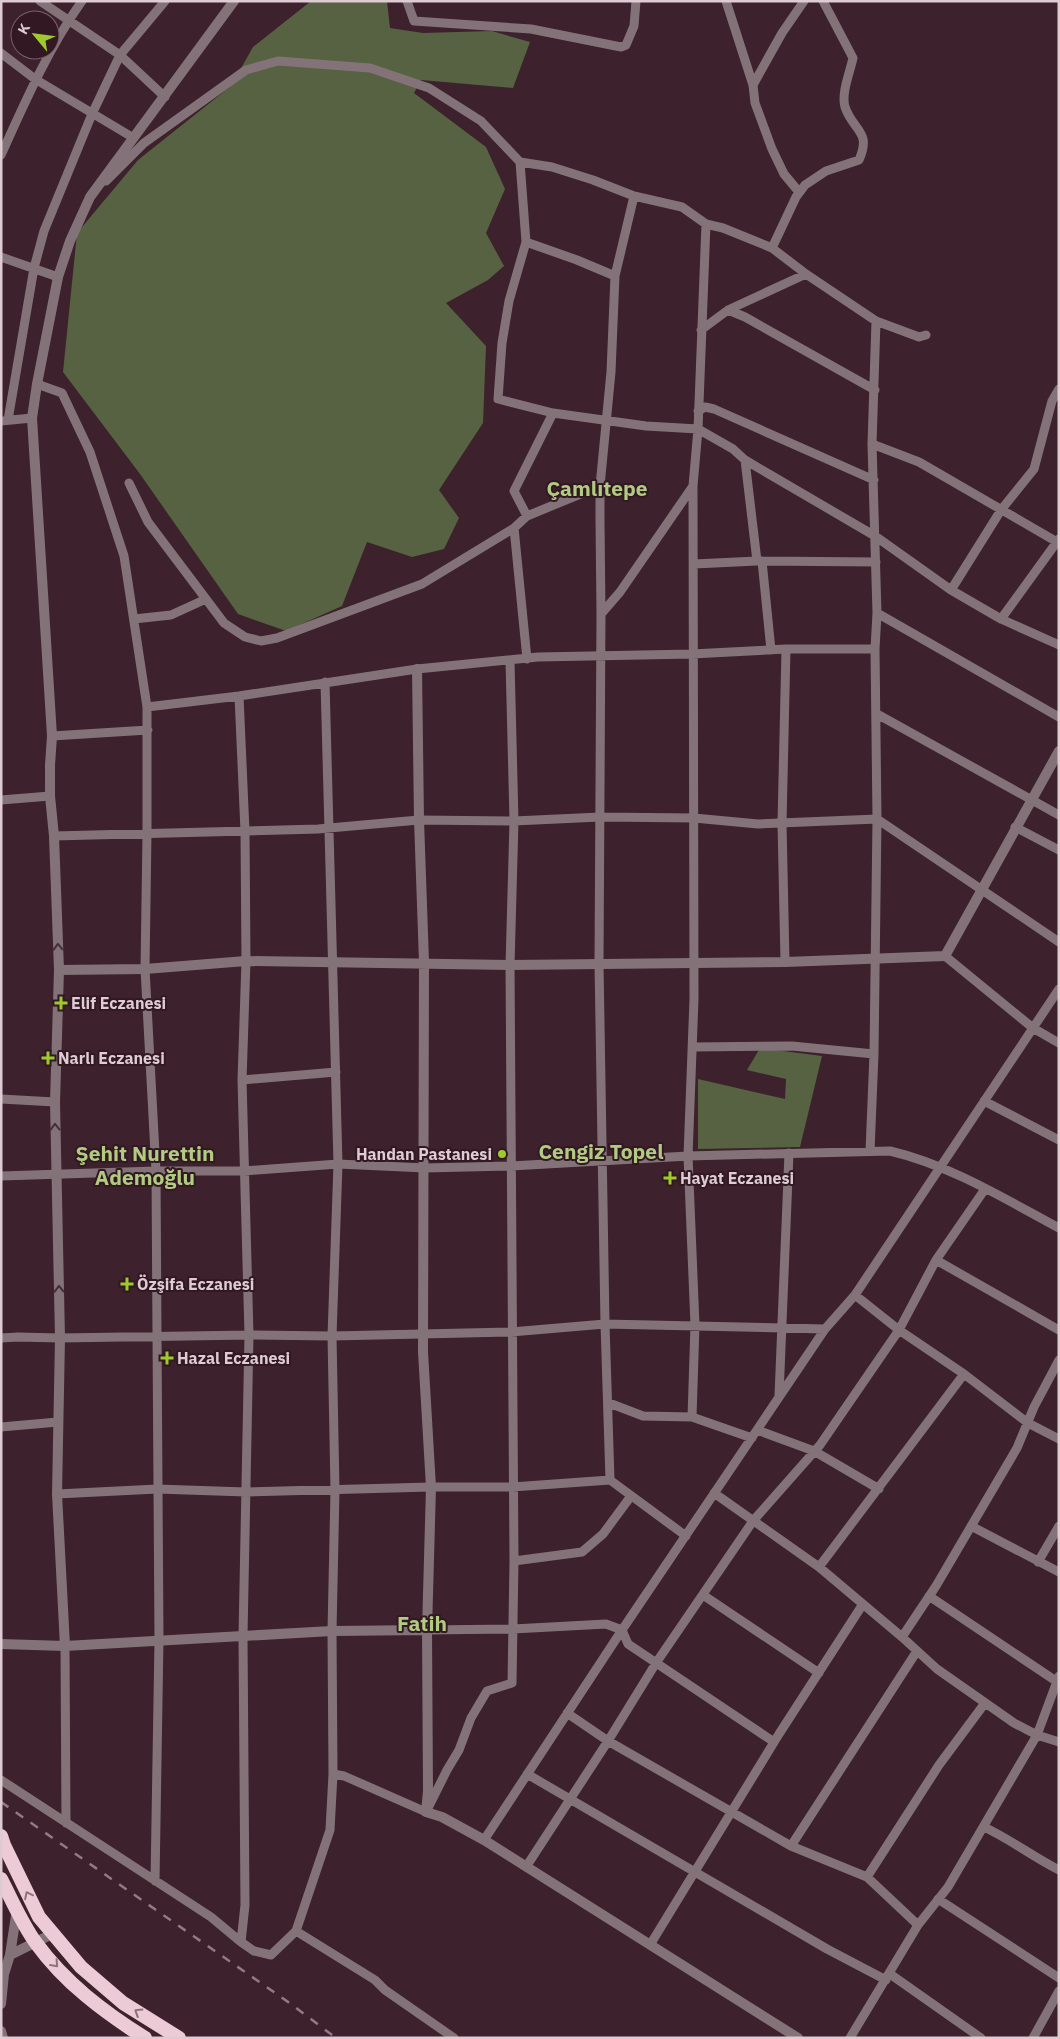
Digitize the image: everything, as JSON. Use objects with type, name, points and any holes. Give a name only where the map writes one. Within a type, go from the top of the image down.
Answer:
[{"type":"highway","points":[[1,1836],[39,1917],[81,1967],[123,2003],[179,2038]]},
{"type":"highway","points":[[1,1879],[35,1942],[74,1986],[111,2016],[145,2038]]},
{"type":"street","points":[[40,1],[120,55],[165,97]]},
{"type":"street","points":[[1,155],[35,79],[68,21],[82,1]]},
{"type":"street","points":[[32,418],[5,420],[34,268],[44,231],[92,114],[120,55],[165,1]]},
{"type":"street","points":[[66,1823],[65,1646],[57,1494],[60,1338],[55,1102],[59,970],[54,836],[50,796],[52,736],[32,418],[36,384],[58,276],[70,241],[90,197],[132,137],[165,97],[234,1]]},
{"type":"street","points":[[406,1],[414,21],[531,29],[621,47],[626,45],[634,26],[636,1]]},
{"type":"street","points":[[726,1],[753,85],[755,104],[772,149],[784,174],[800,192]]},
{"type":"street","points":[[753,85],[782,33],[804,1]]},
{"type":"street","points":[[772,248],[796,197],[805,185],[826,172],[859,160],[864,148],[864,138],[846,108],[844,98],[853,58],[823,1]]},
{"type":"street","points":[[1,53],[35,79],[132,137]]},
{"type":"street","points":[[90,197],[144,143],[246,70],[278,61],[370,68],[429,88],[481,121],[520,162],[526,242],[506,318],[502,343],[498,399],[552,413],[646,426],[698,430],[733,449],[745,460],[875,536],[951,590],[1001,619],[1059,646]]},
{"type":"street","points":[[520,162],[552,166],[634,196],[682,208],[706,224],[723,228],[772,248],[806,274],[876,321],[918,337],[926,335]]},
{"type":"street","points":[[610,1480],[605,1324],[599,964],[600,486],[607,421],[615,276],[634,196]]},
{"type":"street","points":[[692,1417],[695,1325],[688,1156],[693,1047],[694,962],[693,486],[698,430],[706,224]]},
{"type":"street","points":[[526,242],[615,276]]},
{"type":"street","points":[[1,257],[58,276]]},
{"type":"street","points":[[701,330],[728,310],[806,274]]},
{"type":"street","points":[[728,310],[875,390]]},
{"type":"street","points":[[870,1151],[874,1054],[877,714],[875,649],[877,613],[872,444],[876,321]]},
{"type":"street","points":[[36,384],[62,393],[90,452],[124,556],[147,707],[148,834],[145,969],[156,1171],[158,1639],[155,1881]]},
{"type":"street","points":[[951,590],[1000,510],[1034,469],[1052,401],[1059,389]]},
{"type":"street","points":[[698,411],[705,407],[714,409],[874,480]]},
{"type":"street","points":[[527,516],[514,492],[552,413]]},
{"type":"street","points":[[872,444],[919,462],[1000,510],[1058,541],[1001,619]]},
{"type":"street","points":[[745,460],[771,650]]},
{"type":"street","points":[[129,483],[148,522],[224,623],[245,636],[261,641],[277,638],[422,584],[514,528],[527,516],[600,486]]},
{"type":"street","points":[[601,614],[620,592],[693,486]]},
{"type":"street","points":[[514,528],[527,659]]},
{"type":"street","points":[[694,564],[759,561],[876,562]]},
{"type":"street","points":[[134,618],[170,615],[206,599]]},
{"type":"street","points":[[877,613],[1059,717]]},
{"type":"street","points":[[147,707],[239,696],[417,670],[527,659],[786,649],[875,649]]},
{"type":"street","points":[[785,962],[782,823],[786,649]]},
{"type":"street","points":[[426,1812],[459,1750],[471,1718],[487,1691],[512,1683],[514,1561],[512,1487],[510,964],[514,821],[510,661]]},
{"type":"street","points":[[417,670],[419,820],[424,962],[425,1168],[423,1335],[431,1487],[427,1630],[428,1791],[426,1812]]},
{"type":"street","points":[[1,1780],[211,1916],[254,1951],[271,1955],[296,1931],[330,1830],[333,1774],[332,1631],[335,1490],[332,1336],[338,1164],[325,682]]},
{"type":"street","points":[[239,696],[245,831],[246,961],[242,1080],[249,1335],[243,1636],[245,1905],[241,1942]]},
{"type":"street","points":[[877,714],[1059,815]]},
{"type":"street","points":[[52,736],[148,730]]},
{"type":"street","points":[[945,956],[1015,827],[1059,751]]},
{"type":"street","points":[[1,800],[50,796]]},
{"type":"street","points":[[54,836],[245,831],[419,820],[514,821],[600,817],[694,818],[758,824],[876,819],[1059,942]]},
{"type":"street","points":[[1015,827],[1059,850]]},
{"type":"street","points":[[59,970],[145,969],[246,961],[599,964],[785,962],[875,957],[945,956],[1033,1028],[1059,1043]]},
{"type":"street","points":[[484,1840],[714,1493],[825,1329],[855,1295],[1059,989]]},
{"type":"street","points":[[693,1047],[792,1046],[874,1054]]},
{"type":"street","points":[[242,1080],[336,1072]]},
{"type":"street","points":[[1,1100],[55,1102]]},
{"type":"street","points":[[984,1101],[1059,1140]]},
{"type":"street","points":[[1,1176],[57,1176],[156,1171],[244,1171],[338,1164],[425,1168],[511,1166],[688,1156],[890,1151],[940,1168],[986,1189],[1059,1228]]},
{"type":"street","points":[[779,1397],[789,1154]]},
{"type":"street","points":[[526,1868],[656,1663],[753,1521],[814,1450],[899,1330],[936,1260],[986,1189]]},
{"type":"street","points":[[936,1260],[1059,1330]]},
{"type":"street","points":[[855,1295],[899,1330],[964,1374],[1028,1423],[1059,1439]]},
{"type":"street","points":[[1,1338],[423,1335],[512,1332],[605,1324],[825,1329]]},
{"type":"street","points":[[902,1637],[929,1596],[1017,1448],[1059,1360]]},
{"type":"street","points":[[819,1567],[964,1374]]},
{"type":"street","points":[[609,1404],[643,1416],[692,1417],[814,1450],[879,1489]]},
{"type":"street","points":[[1,1427],[58,1422]]},
{"type":"street","points":[[57,1494],[157,1489],[246,1492],[431,1487],[512,1487],[610,1480],[686,1536]]},
{"type":"street","points":[[714,1493],[819,1567],[937,1669],[1014,1723],[1037,1735],[1059,1742]]},
{"type":"street","points":[[514,1561],[582,1552],[603,1534],[631,1496]]},
{"type":"street","points":[[971,1526],[1059,1572]]},
{"type":"street","points":[[1038,1562],[1059,1526]]},
{"type":"street","points":[[703,1595],[819,1673]]},
{"type":"street","points":[[850,2038],[918,1925],[938,1898],[984,1827],[1037,1735],[1057,1678],[929,1596]]},
{"type":"street","points":[[650,1945],[774,1742],[863,1604]]},
{"type":"street","points":[[1,1644],[65,1646],[158,1639],[332,1631],[513,1629],[606,1624],[622,1630],[628,1644],[774,1742]]},
{"type":"street","points":[[791,1846],[917,1651]]},
{"type":"street","points":[[867,1877],[939,1765],[985,1703]]},
{"type":"street","points":[[567,1713],[608,1741],[791,1846],[867,1877],[918,1925]]},
{"type":"street","points":[[333,1774],[344,1776],[426,1812],[442,1817],[484,1840],[798,2038]]},
{"type":"street","points":[[527,1774],[827,1949],[888,1977],[981,2038]]},
{"type":"street","points":[[984,1827],[996,1832],[1032,1856],[1059,1870]]},
{"type":"street","points":[[938,1898],[1059,1978]]},
{"type":"street","points":[[1,2004],[4,1974],[10,1955],[17,1909]]},
{"type":"street","points":[[296,1931],[375,1980],[385,1990],[454,2038]]},
{"type":"street","points":[[10,1955],[52,1934]]},
{"type":"street","points":[[1033,2038],[1059,1991]]},
{"type":"street","points":[[1,2031],[3,2038]]},
{"type":"green space","points":[[311,1],[387,1],[390,28],[423,33],[492,31],[530,42],[513,88],[421,80],[414,93],[486,147],[505,189],[486,233],[504,266],[488,280],[446,303],[486,346],[483,423],[439,490],[459,518],[444,549],[412,557],[367,542],[342,606],[286,631],[238,614],[140,474],[63,372],[77,233],[138,160],[231,86],[253,47]]},
{"type":"green space","points":[[760,1048],[822,1056],[800,1147],[698,1149],[698,1079],[785,1099],[786,1079],[747,1070]]},
{"type":"railway","points":[[1,1802],[291,2004],[336,2038]]},
{"type":"place","name":"Elif Eczanesi","points":[[61,1003]]},
{"type":"place","name":"Narlı Eczanesi","points":[[48,1058]]},
{"type":"place","name":"Handan Pastanesi","points":[[502,1154]]},
{"type":"place","name":"Hayat Eczanesi","points":[[670,1178]]},
{"type":"place","name":"Özşifa Eczanesi","points":[[127,1284]]},
{"type":"place","name":"Hazal Eczanesi","points":[[167,1358]]},
{"type":"district","name":"Çamlıtepe","points":[[597,489]]},
{"type":"district","name":"Cengiz Topel","points":[[601,1152]]},
{"type":"district","name":"Şehit Nurettin Ademoğlu","points":[[145,1166]]},
{"type":"district","name":"Fatih","points":[[422,1624]]}]
